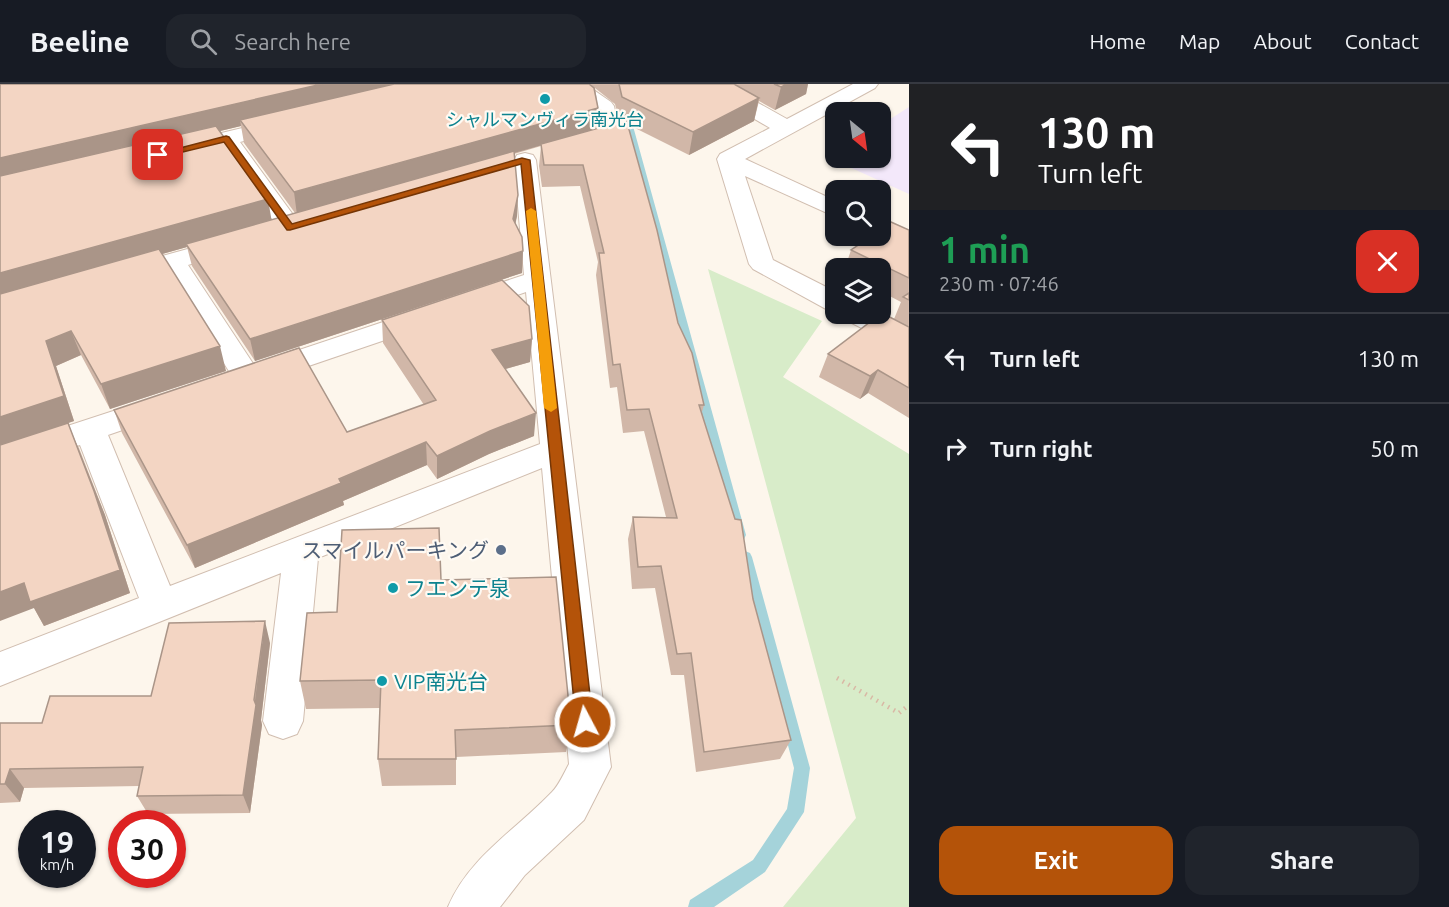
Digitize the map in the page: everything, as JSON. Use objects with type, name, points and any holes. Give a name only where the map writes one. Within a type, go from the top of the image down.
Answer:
[{"type":"street","points":[[471,907],[508,859],[569,805],[590,767],[538,279],[533,158],[609,136],[604,106],[571,84]]},
{"type":"street","points":[[709,84],[785,127]]},
{"type":"street","points":[[728,159],[868,84]]},
{"type":"street","points":[[158,155],[305,119]]},
{"type":"street","points":[[97,283],[282,230],[226,138]]},
{"type":"street","points":[[728,159],[825,205]]},
{"type":"street","points":[[728,159],[762,264],[825,297]]},
{"type":"street","points":[[173,261],[236,381],[538,279]]},
{"type":"street","points":[[876,324],[909,341]]},
{"type":"street","points":[[0,460],[191,396]]},
{"type":"street","points":[[90,430],[160,606]]},
{"type":"street","points":[[0,669],[555,450]]},
{"type":"street","points":[[283,721],[301,550]]},
{"type":"path","points":[[837,678],[899,712],[909,705]]},
{"type":"shaded area","points":[[909,107],[909,194],[891,186],[891,180],[878,180],[851,168],[891,168],[891,119]]},
{"type":"green space","points":[[708,269],[822,321],[783,377],[909,454],[909,907],[783,907],[856,818]]},
{"type":"building","points":[[0,84],[322,84],[0,158]]},
{"type":"building","points":[[394,84],[589,84],[594,88],[598,108],[294,192],[240,120]]},
{"type":"building","points":[[619,84],[734,84],[759,98],[693,132],[622,97]]},
{"type":"building","points":[[625,115],[657,230],[678,323],[692,353],[704,405],[699,405],[735,519],[741,520],[753,599],[791,740],[704,752],[691,653],[677,654],[661,566],[638,567],[633,517],[677,518],[649,409],[627,410],[620,364],[613,365],[599,253],[604,253],[583,165],[544,165],[541,144],[620,122]]},
{"type":"building","points":[[216,126],[268,199],[0,273],[0,176]]},
{"type":"building","points":[[514,151],[518,195],[513,219],[522,237],[523,251],[250,339],[186,244]]},
{"type":"building","points":[[891,222],[909,230],[909,278],[891,269],[891,258],[868,258],[851,250],[857,246],[891,246]]},
{"type":"building","points":[[159,249],[220,346],[101,384],[71,331],[46,341],[64,396],[0,417],[0,294]]},
{"type":"building","points":[[502,280],[529,306],[532,339],[492,350],[536,413],[490,431],[437,456],[426,442],[339,479],[341,483],[187,545],[114,410],[299,348],[347,432],[436,400],[382,320]]},
{"type":"building","points":[[891,318],[909,327],[909,388],[878,370],[870,376],[828,354],[868,324],[891,324]]},
{"type":"building","points":[[68,423],[94,491],[120,570],[30,602],[24,583],[0,592],[0,445]]},
{"type":"building","points":[[439,528],[441,580],[556,577],[571,725],[455,730],[456,759],[378,759],[381,680],[300,681],[307,613],[337,612],[342,530]]},
{"type":"building","points":[[265,621],[243,795],[137,796],[143,767],[10,769],[5,784],[0,784],[0,723],[42,723],[50,696],[151,696],[169,623]]},
{"type":"waterway","points":[[624,108],[739,535]]},
{"type":"waterway","points":[[697,907],[759,866],[795,812],[802,768],[745,557]]},
{"type":"slow traffic","points":[[531,211],[551,408]]},
{"type":"place","name":"シャルマンヴィラ南光台","points":[[545,99]]},
{"type":"place","name":"スマイルパーキング","points":[[501,550]]},
{"type":"place","name":"フエンテ泉","points":[[393,588]]},
{"type":"place","name":"VIP南光台","points":[[382,681]]},
{"type":"route","points":[[158,155],[226,138],[290,227],[525,160],[585,722]]}]
